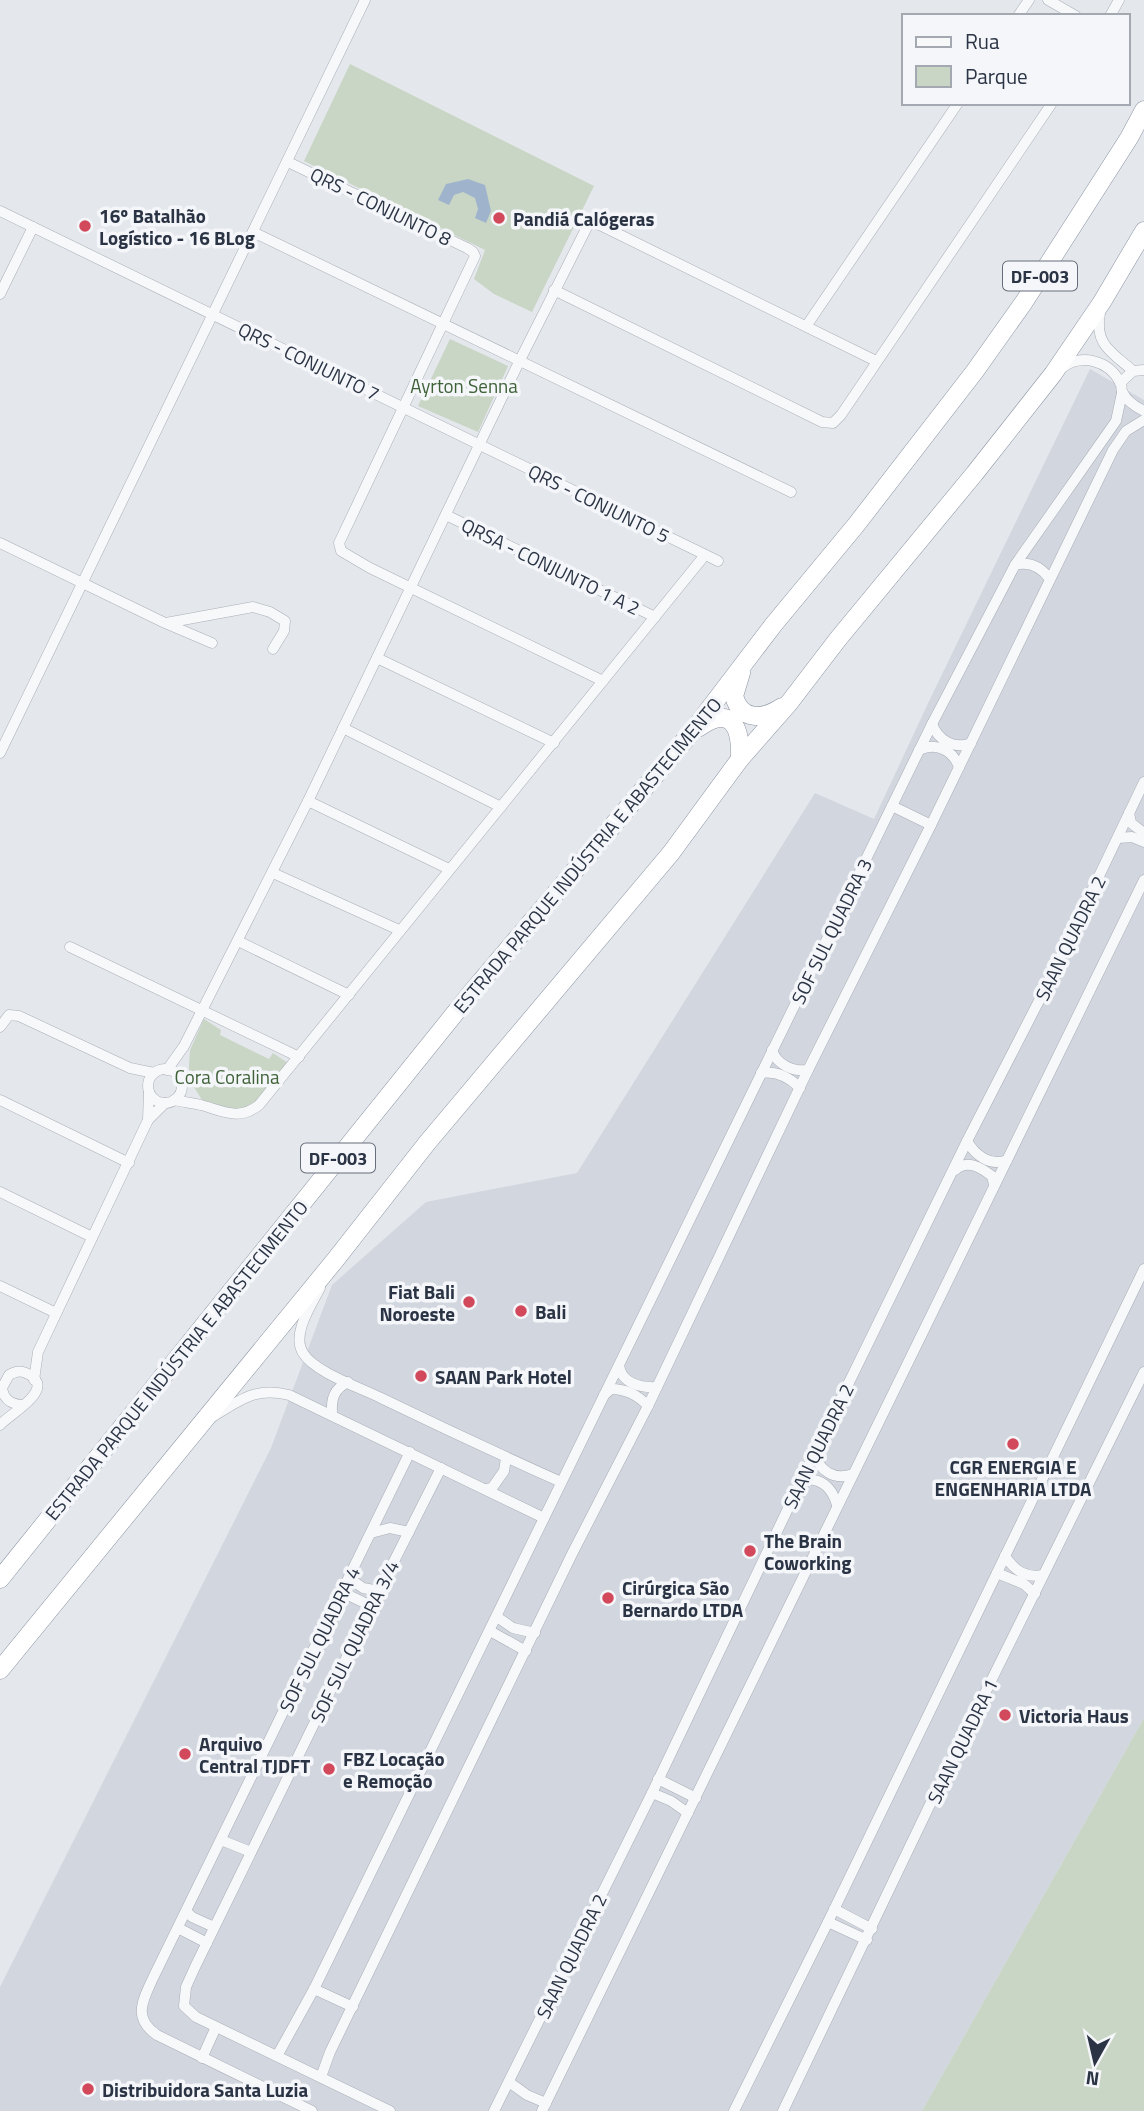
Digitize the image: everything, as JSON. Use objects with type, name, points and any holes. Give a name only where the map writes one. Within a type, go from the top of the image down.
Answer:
[{"type":"highway","name":"ESTRADA PARQUE INDÚSTRIA E ABASTECIMENTO","points":[[0,1579],[472,992],[691,733],[774,624],[856,525],[975,371],[1086,206],[1144,110]]},
{"type":"highway","name":"DF-003","points":[[0,1670],[336,1259],[427,1143],[671,853],[740,759],[789,703],[1053,373],[1102,302],[1144,231]]},
{"type":"highway","points":[[743,667],[734,696],[742,710],[764,717],[789,703]]},
{"type":"highway","points":[[691,733],[711,719],[729,721],[736,725],[740,733],[740,759]]},
{"type":"street","points":[[0,753],[365,0]]},
{"type":"street","points":[[1048,0],[1072,14]]},
{"type":"street","points":[[807,325],[957,105]]},
{"type":"street","points":[[554,290],[829,424],[837,421],[1051,105]]},
{"type":"street","name":"QRS - CONJUNTO 8","points":[[288,162],[473,252],[475,256],[472,266],[444,325]]},
{"type":"street","name":"QRS - CONJUNTO 7","points":[[0,211],[480,444]]},
{"type":"street","points":[[0,1027],[5,1018],[14,1015],[130,1068],[154,1073],[167,1070],[184,1046],[308,801],[585,228],[594,223],[876,361]]},
{"type":"street","points":[[1,289],[33,227]]},
{"type":"street","points":[[253,232],[791,492]]},
{"type":"street","points":[[1102,302],[1098,327],[1102,342],[1139,371],[1121,388]]},
{"type":"street","points":[[444,325],[339,543],[342,553],[603,681]]},
{"type":"street","points":[[1053,373],[1070,362],[1085,359],[1102,365],[1129,402],[1144,411]]},
{"type":"street","name":"SOF SUL QUADRA 3","points":[[277,2056],[314,1989],[497,1617],[932,724],[1015,565],[1116,421],[1121,388]]},
{"type":"street","points":[[321,2077],[330,2052],[648,1406],[808,1070],[1119,439],[1144,420]]},
{"type":"street","name":"QRS - CONJUNTO 5","points":[[480,444],[719,561]]},
{"type":"street","name":"QRSA - CONJUNTO 1 A 2","points":[[446,515],[655,617]]},
{"type":"street","points":[[0,543],[212,643]]},
{"type":"street","points":[[130,1068],[155,1100],[202,1105],[238,1115],[252,1110],[264,1100],[398,930],[554,743],[705,555]]},
{"type":"street","points":[[1015,565],[1033,565],[1045,572],[1050,579]]},
{"type":"street","points":[[165,623],[245,607],[260,608],[285,621],[284,631],[273,649]]},
{"type":"street","points":[[377,658],[554,743]]},
{"type":"street","points":[[932,724],[940,738],[950,743],[963,746],[971,743]]},
{"type":"street","points":[[343,728],[501,807]]},
{"type":"street","points":[[919,750],[932,745],[939,747],[955,757],[959,767]]},
{"type":"street","name":"SAAN QUADRA 2","points":[[494,2111],[652,1793],[815,1452],[1144,782]]},
{"type":"street","points":[[308,801],[449,869]]},
{"type":"street","points":[[892,806],[931,825]]},
{"type":"street","points":[[1129,813],[1130,823],[1144,833]]},
{"type":"street","points":[[1118,838],[1132,837],[1144,842]]},
{"type":"street","points":[[272,873],[398,930]]},
{"type":"street","points":[[509,2082],[544,2107],[1144,880]]},
{"type":"street","points":[[238,941],[348,995]]},
{"type":"street","points":[[70,947],[299,1057]]},
{"type":"street","points":[[148,1120],[180,1093],[184,1046]]},
{"type":"street","points":[[772,1050],[778,1061],[784,1065],[800,1071],[808,1070]]},
{"type":"street","points":[[167,1070],[180,1080],[202,1105]]},
{"type":"street","points":[[34,1380],[38,1352],[148,1120],[149,1080],[154,1073]]},
{"type":"street","points":[[761,1073],[776,1073],[800,1088]]},
{"type":"street","points":[[0,1100],[129,1163]]},
{"type":"street","points":[[967,1142],[974,1152],[984,1159],[1000,1163],[1007,1160]]},
{"type":"street","points":[[955,1170],[960,1165],[970,1164],[992,1176],[994,1184]]},
{"type":"street","points":[[0,1192],[92,1237]]},
{"type":"street","points":[[336,1259],[305,1317],[300,1344],[309,1360],[348,1382],[561,1482]]},
{"type":"street","points":[[734,2111],[1144,1269]]},
{"type":"street","points":[[0,1286],[56,1313]]},
{"type":"street","points":[[2,1423],[6,1399],[1,1386],[10,1373],[38,1352]]},
{"type":"street","points":[[619,1364],[623,1377],[631,1383],[647,1388],[657,1387]]},
{"type":"street","name":"SAAN QUADRA 1","points":[[783,2111],[935,1794],[1144,1372]]},
{"type":"street","points":[[2,1423],[22,1405],[30,1402],[37,1388],[28,1374],[10,1373]]},
{"type":"street","points":[[332,1414],[331,1403],[336,1390],[348,1382]]},
{"type":"street","points":[[604,1395],[611,1389],[626,1390],[642,1399],[648,1406]]},
{"type":"street","points":[[198,1425],[248,1395],[268,1391],[289,1395],[544,1518]]},
{"type":"street","points":[[6,1399],[13,1404],[22,1405]]},
{"type":"street","name":"SOF SUL QUADRA 4","points":[[202,2057],[150,2030],[144,2024],[141,2007],[410,1452]]},
{"type":"street","points":[[815,1452],[818,1465],[823,1470],[845,1477],[853,1474]]},
{"type":"street","points":[[486,1489],[497,1483],[504,1471],[506,1458]]},
{"type":"street","name":"SOF SUL QUADRA 3/4","points":[[216,2027],[196,2017],[184,2006],[186,1987],[441,1468]]},
{"type":"street","points":[[802,1480],[812,1478],[823,1483],[832,1490],[837,1505]]},
{"type":"street","points":[[371,1533],[390,1528],[409,1532]]},
{"type":"street","points":[[1005,1556],[1020,1573],[1030,1576],[1043,1575]]},
{"type":"street","points":[[997,1573],[1024,1584],[1035,1594]]},
{"type":"street","points":[[349,1578],[363,1588],[379,1591]]},
{"type":"street","points":[[342,1592],[371,1606]]},
{"type":"street","points":[[497,1617],[513,1628],[535,1633]]},
{"type":"street","points":[[490,1631],[526,1651]]},
{"type":"street","points":[[658,1779],[696,1798]]},
{"type":"street","points":[[652,1793],[671,1801],[688,1813]]},
{"type":"street","points":[[221,1840],[251,1852]]},
{"type":"street","points":[[834,1909],[872,1929]]},
{"type":"street","points":[[186,1911],[192,1917],[214,1927]]},
{"type":"street","points":[[828,1922],[867,1940]]},
{"type":"street","points":[[178,1928],[207,1943]]},
{"type":"street","points":[[314,1989],[353,2007]]},
{"type":"street","points":[[312,2111],[202,2057],[216,2027],[390,2111]]},
{"type":"shaded area","points":[[1090,369],[1144,400],[1144,1718],[922,2111],[0,2111],[0,1987],[271,1448],[332,1285],[426,1202],[577,1173],[815,793],[874,819]]},
{"type":"green space","name":"Pandiá Calógeras","points":[[350,64],[594,186],[532,312],[494,294],[474,279],[485,250],[304,161]]},
{"type":"green space","name":"Ayrton Senna","points":[[450,339],[508,366],[478,432],[418,406]]},
{"type":"green space","name":"Cora Coralina","points":[[204,1019],[221,1030],[220,1035],[269,1059],[273,1053],[288,1063],[261,1099],[244,1110],[234,1111],[202,1100],[189,1079],[190,1050]]},
{"type":"green space","points":[[1144,1718],[1144,2111],[922,2111]]},
{"type":"water","points":[[468,179],[485,185],[491,211],[486,223],[475,218],[478,209],[475,198],[463,192],[454,195],[449,205],[438,200],[446,184]]},
{"type":"place","name":"Pandiá Calógeras","points":[[499,218]]},
{"type":"place","name":"16º Batalhão Logístico - 16 BLog","points":[[85,226]]},
{"type":"place","name":"Fiat Bali Noroeste","points":[[469,1302]]},
{"type":"place","name":"Bali","points":[[521,1311]]},
{"type":"place","name":"SAAN Park Hotel","points":[[421,1376]]},
{"type":"place","name":"CGR ENERGIA E ENGENHARIA LTDA","points":[[1013,1444]]},
{"type":"place","name":"The Brain Coworking","points":[[750,1551]]},
{"type":"place","name":"Cirúrgica São Bernardo LTDA","points":[[608,1598]]},
{"type":"place","name":"Victoria Haus","points":[[1005,1715]]},
{"type":"place","name":"Arquivo Central TJDFT","points":[[185,1754]]},
{"type":"place","name":"FBZ Locação e Remoção","points":[[329,1769]]},
{"type":"place","name":"Distribuidora Santa Luzia","points":[[88,2089]]}]
